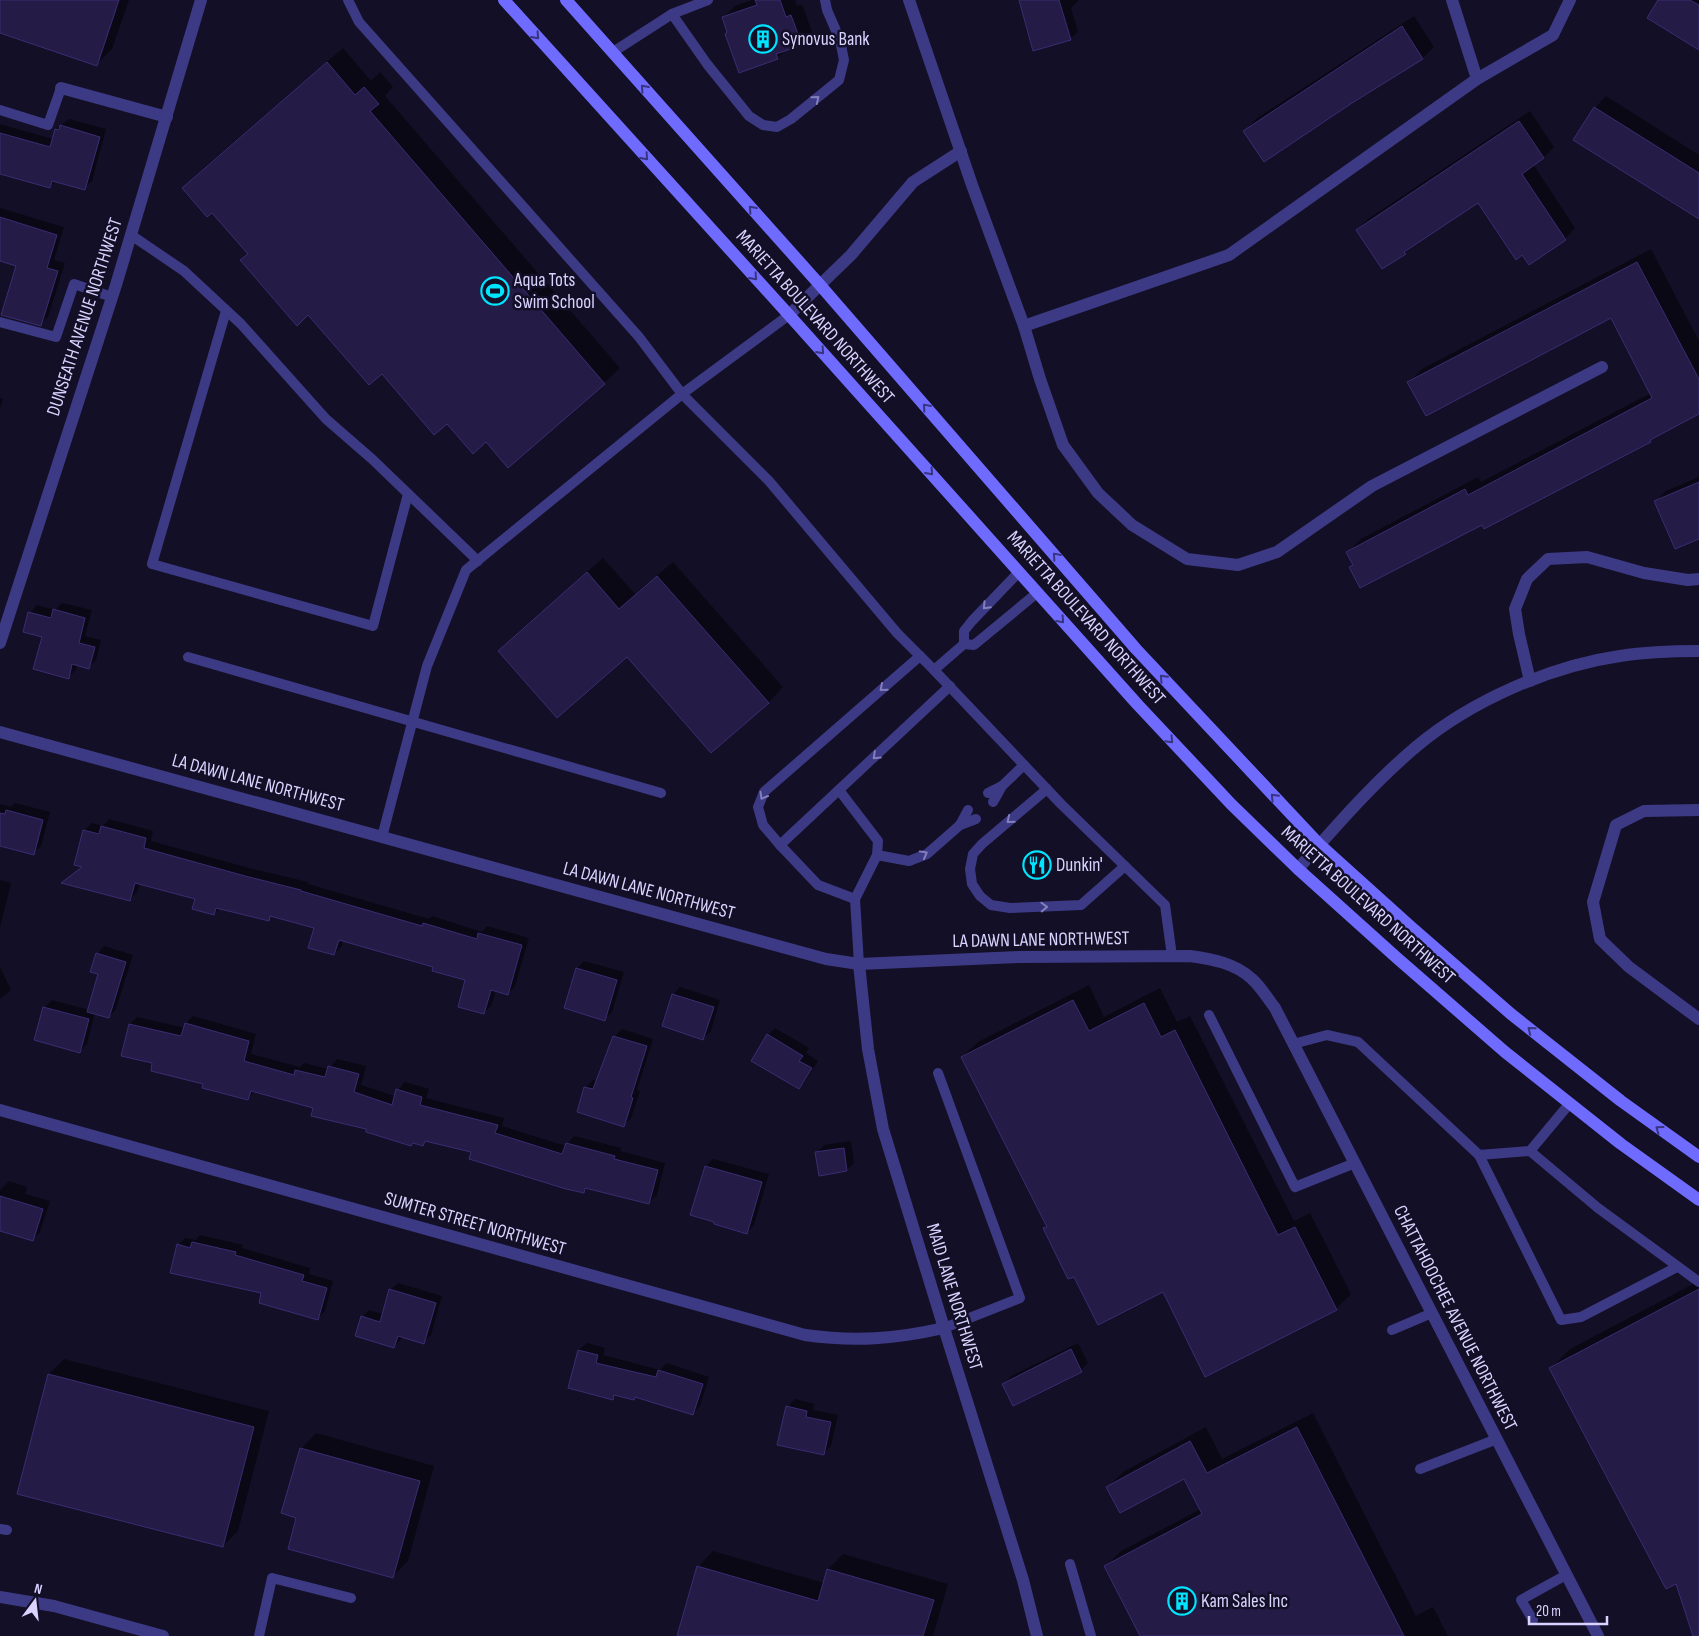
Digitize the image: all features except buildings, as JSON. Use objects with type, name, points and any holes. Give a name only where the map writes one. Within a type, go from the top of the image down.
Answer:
[{"type":"main road","name":"MARIETTA BOULEVARD NORTHWEST","points":[[504,0],[1138,705],[1232,804],[1298,869],[1505,1052],[1621,1144],[1699,1200]]},
{"type":"main road","points":[[566,0],[820,285],[1136,649],[1320,845],[1410,927],[1511,1014],[1621,1101],[1699,1157]]},
{"type":"street","name":"DUNSEATH AVENUE NORTHWEST","points":[[0,643],[112,297],[202,0]]},
{"type":"street","points":[[909,0],[1024,326],[1063,445],[1098,493],[1132,525],[1187,558],[1238,565],[1277,552],[1372,486],[1602,367]]},
{"type":"street","points":[[1452,0],[1477,79]]},
{"type":"street","points":[[1024,326],[1229,255],[1477,79],[1553,36],[1570,0]]},
{"type":"street","points":[[61,88],[167,117]]},
{"type":"street","points":[[789,315],[851,256],[913,182],[961,151]]},
{"type":"street","points":[[1530,681],[1515,610],[1527,579],[1548,559],[1587,557],[1644,573],[1688,580],[1699,579]]},
{"type":"street","points":[[1298,869],[1384,775],[1418,745],[1449,723],[1481,704],[1530,681],[1573,666],[1618,656],[1663,651],[1699,651]]},
{"type":"street","name":"LA DAWN LANE NORTHWEST","points":[[0,732],[826,959],[859,964],[1020,957],[1190,956],[1217,960],[1234,967],[1252,979],[1275,1008],[1279,1017]]},
{"type":"street","points":[[1699,810],[1644,812],[1616,826],[1593,902],[1600,940],[1629,967],[1699,1018]]},
{"type":"street","name":"MAID LANE NORTHWEST","points":[[859,964],[868,1049],[884,1129],[1023,1580],[1037,1636]]},
{"type":"street","name":"CHATTAHOOCHEE AVENUE NORTHWEST","points":[[1279,1017],[1598,1636]]},
{"type":"street","name":"SUMTER STREET NORTHWEST","points":[[0,1110],[805,1335],[834,1340],[863,1340],[907,1336],[944,1328]]},
{"type":"street","points":[[0,1597],[54,1606],[145,1634],[163,1636]]},
{"type":"lane","points":[[348,0],[359,22],[639,337],[682,394],[769,481],[891,625],[920,656],[1047,789],[1165,905],[1172,956]]},
{"type":"lane","points":[[612,52],[672,14],[708,0]]},
{"type":"lane","points":[[672,14],[707,64],[749,116],[763,125],[776,127],[791,119],[839,80],[844,60],[840,40],[827,10],[825,0]]},
{"type":"lane","points":[[0,110],[48,125],[61,88]]},
{"type":"lane","points":[[131,235],[184,271],[240,324],[326,419],[372,458],[478,561]]},
{"type":"lane","points":[[0,322],[56,338],[74,284],[112,297]]},
{"type":"lane","points":[[226,311],[152,564],[373,626],[408,494]]},
{"type":"lane","points":[[382,837],[427,666],[466,570],[682,394],[789,315]]},
{"type":"lane","points":[[964,644],[964,632],[968,626],[1019,572]]},
{"type":"lane","points":[[934,670],[964,644],[974,645],[1038,593]]},
{"type":"lane","points":[[855,899],[818,885],[780,846],[763,825],[758,807],[764,792],[920,656]]},
{"type":"lane","points":[[188,657],[661,793]]},
{"type":"lane","points":[[780,846],[950,686]]},
{"type":"lane","points":[[990,798],[1024,765]]},
{"type":"lane","points":[[1047,789],[982,844],[973,854],[970,869],[972,884],[980,896],[991,905],[1010,908],[1081,905],[1125,866]]},
{"type":"lane","points":[[839,790],[878,841],[877,856],[855,899],[859,964]]},
{"type":"lane","points":[[877,856],[909,861],[927,854],[960,825],[968,810]]},
{"type":"lane","points":[[960,825],[976,819]]},
{"type":"lane","points":[[1209,1015],[1295,1187],[1355,1164]]},
{"type":"lane","points":[[1293,1044],[1327,1035],[1358,1042],[1479,1155],[1561,1320],[1581,1317],[1677,1267]]},
{"type":"lane","points":[[938,1073],[1020,1298],[944,1328]]},
{"type":"lane","points":[[1530,1151],[1570,1103]]},
{"type":"lane","points":[[1479,1155],[1530,1151],[1598,1208],[1699,1282]]},
{"type":"lane","points":[[1392,1330],[1432,1313]]},
{"type":"lane","points":[[1420,1469],[1496,1439]]},
{"type":"lane","points":[[1070,1564],[1091,1636]]},
{"type":"lane","points":[[1532,1620],[1521,1600],[1566,1575]]},
{"type":"lane","points":[[258,1636],[272,1578],[351,1598]]},
{"type":"place","name":"Synovus Bank","points":[[763,39]]},
{"type":"place","name":"Aqua Tots Swim School","points":[[495,291]]},
{"type":"place","name":"Dunkin'","points":[[1037,865]]},
{"type":"place","name":"Kam Sales Inc","points":[[1182,1601]]}]
